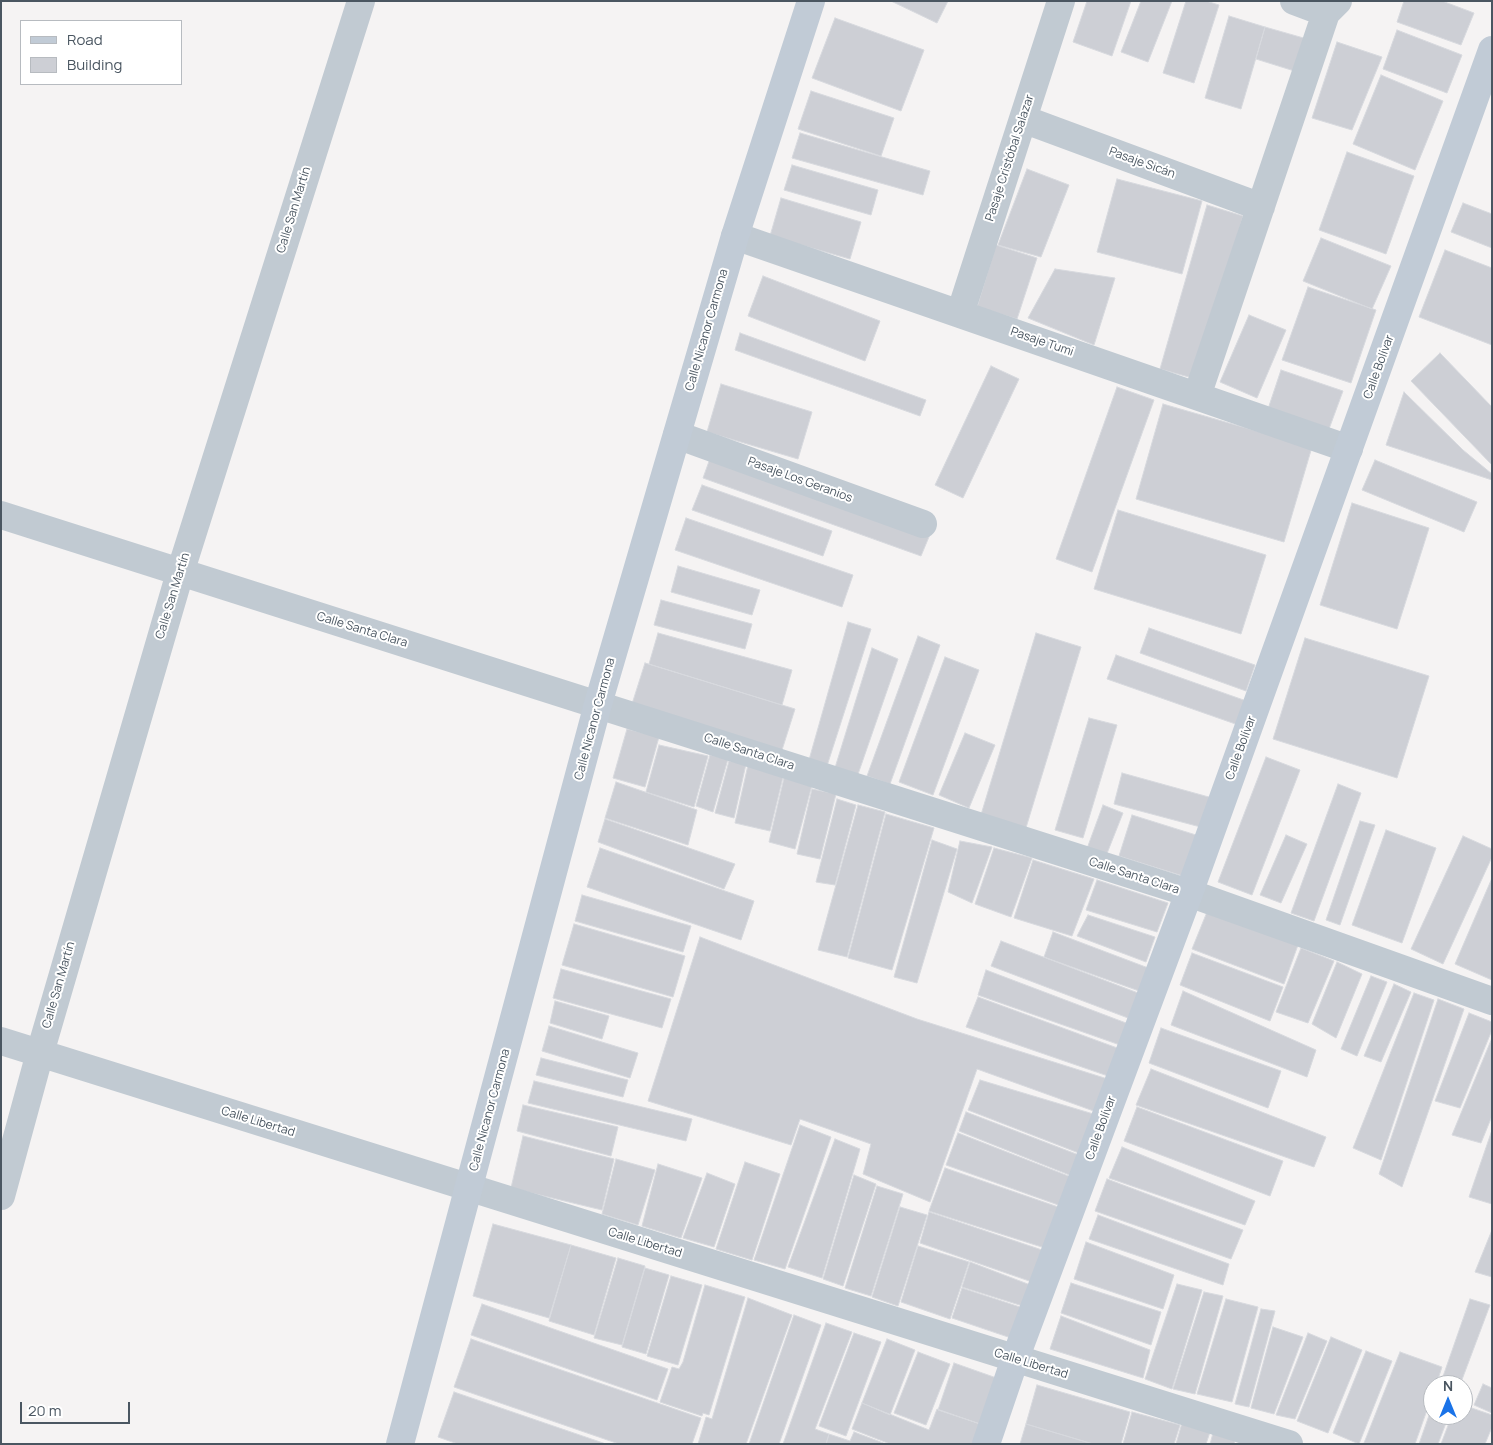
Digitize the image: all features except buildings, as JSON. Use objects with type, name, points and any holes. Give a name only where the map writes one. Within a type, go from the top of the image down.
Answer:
[{"type":"street","name":"Calle San Martín","points":[[1,1196],[40,1053],[180,573],[361,1]]},
{"type":"street","name":"Calle Nicanor Carmona","points":[[400,1444],[598,704],[735,236],[811,1]]},
{"type":"street","name":"Pasaje Cristóbal Salazar","points":[[960,314],[1061,1]]},
{"type":"street","points":[[1197,396],[1261,207],[1312,4]]},
{"type":"street","name":"Calle Bolívar","points":[[986,1444],[1015,1359],[1189,893],[1492,50]]},
{"type":"street","name":"Pasaje Sicán","points":[[1023,119],[1261,207]]},
{"type":"street","name":"Pasaje Tumi","points":[[735,236],[1349,448]]},
{"type":"street","name":"Pasaje Los Geranios","points":[[677,435],[923,524]]},
{"type":"street","name":"Calle Santa Clara","points":[[1,515],[1189,893],[1492,1001]]},
{"type":"street","name":"Calle Libertad","points":[[1,1041],[1289,1444]]}]
